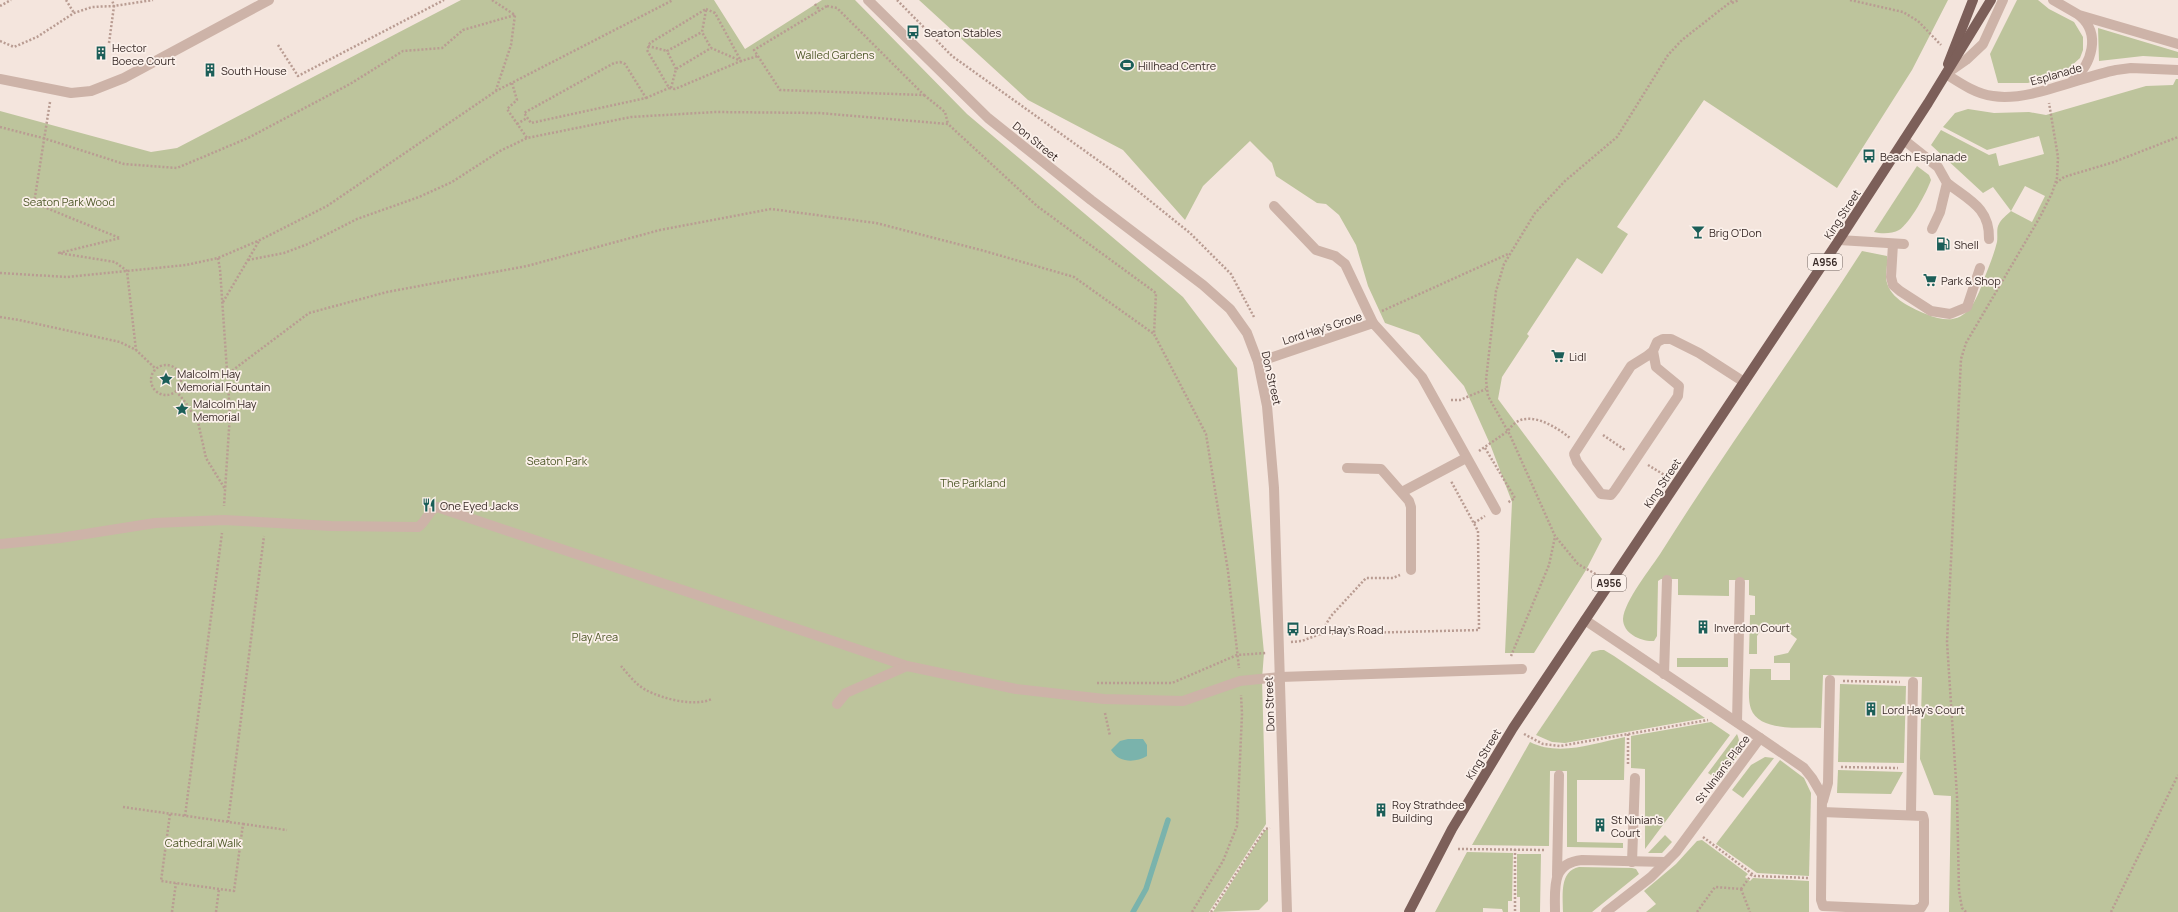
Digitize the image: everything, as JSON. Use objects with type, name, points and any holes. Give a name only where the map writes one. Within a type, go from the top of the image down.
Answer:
[{"type":"main road","name":"King Street","points":[[1946,74],[1950,55],[1973,0]]},
{"type":"main road","name":"King Street","points":[[1409,912],[1442,848],[1513,728],[1839,240],[1946,74],[1991,0]]},
{"type":"street","points":[[0,79],[71,94],[91,92],[269,0]]},
{"type":"street","name":"Don Street","points":[[868,0],[988,118],[1091,200],[1203,285],[1230,309],[1247,333],[1258,362],[1267,406],[1274,488],[1287,912]]},
{"type":"street","points":[[1946,74],[1966,60],[1983,44],[2004,0]]},
{"type":"street","points":[[2053,0],[2079,15],[2088,23],[2092,32],[2091,55],[2082,72],[2072,81]]},
{"type":"street","points":[[2079,15],[2178,44]]},
{"type":"street","name":"Esplanade","points":[[1946,74],[1962,84],[1992,96],[2005,97],[2024,95],[2072,81],[2131,68],[2178,70]]},
{"type":"street","points":[[1904,140],[1938,167],[1947,183],[1983,213],[1988,220],[1989,239]]},
{"type":"street","points":[[1932,229],[1940,212],[1947,183]]},
{"type":"street","points":[[1274,206],[1316,250],[1340,259],[1345,264],[1366,313],[1373,324]]},
{"type":"street","points":[[1839,240],[1898,244],[1891,277],[1893,285],[1931,311],[1950,314],[1967,307],[1980,268]]},
{"type":"street","name":"Lord Hay's Grove","points":[[1258,362],[1373,324],[1414,367],[1437,401],[1466,458],[1496,510]]},
{"type":"street","points":[[1653,351],[1656,367],[1675,382],[1680,391],[1611,494],[1601,494],[1575,458],[1574,454],[1631,366],[1653,351],[1658,342],[1663,339],[1671,339],[1699,353],[1744,382]]},
{"type":"street","points":[[1402,492],[1466,458]]},
{"type":"street","points":[[1347,468],[1381,468],[1409,501],[1411,507],[1411,570]]},
{"type":"street","points":[[1,544],[60,538],[155,523],[224,520],[331,526],[418,527],[421,526],[433,509],[437,508],[907,666],[1016,689],[1104,699],[1183,701],[1240,681],[1280,677],[1522,669]]},
{"type":"street","points":[[1664,674],[1667,580]]},
{"type":"street","points":[[1737,722],[1740,582]]},
{"type":"street","name":"St Ninian's Place","points":[[1585,620],[1760,738],[1666,862],[1644,882],[1606,912]]},
{"type":"street","points":[[837,704],[846,693],[907,666]]},
{"type":"street","points":[[1822,807],[1827,790],[1830,680]]},
{"type":"street","points":[[1911,814],[1913,682]]},
{"type":"street","points":[[1760,738],[1804,768],[1817,785],[1822,795],[1821,900],[1825,907],[1915,910],[1921,908],[1924,903],[1924,820],[1921,815],[1822,807]]},
{"type":"street","points":[[1555,912],[1559,775]]},
{"type":"street","points":[[1632,862],[1635,778]]},
{"type":"street","points":[[1557,879],[1561,869],[1573,861],[1666,862]]},
{"type":"path","points":[[0,6],[11,0]]},
{"type":"path","points":[[66,0],[74,13]]},
{"type":"path","points":[[109,43],[114,6],[112,0]]},
{"type":"path","points":[[0,41],[14,47],[37,37],[74,13],[92,7],[114,6],[153,0]]},
{"type":"path","points":[[278,45],[298,76],[444,0]]},
{"type":"path","points":[[492,0],[515,15]]},
{"type":"path","points":[[0,274],[67,277],[186,265],[218,258],[260,240],[327,206],[496,91],[673,0]]},
{"type":"path","points":[[897,0],[952,56],[1113,170],[1190,233],[1231,274],[1255,318]]},
{"type":"path","points":[[1610,582],[1578,564],[1555,536],[1508,431],[1486,389],[1496,291],[1508,254],[1535,213],[1565,181],[1617,137],[1668,55],[1682,40],[1734,0]]},
{"type":"path","points":[[1729,4],[1738,0]]},
{"type":"path","points":[[1850,0],[1886,7],[1913,18],[1928,30],[1950,55]]},
{"type":"path","points":[[815,4],[820,10]]},
{"type":"path","points":[[924,95],[780,90],[754,50],[827,6],[837,8],[924,95],[945,112],[948,124],[1037,206],[1156,293],[1154,334]]},
{"type":"path","points":[[706,10],[702,32],[711,48],[741,61]]},
{"type":"path","points":[[670,88],[647,50],[648,46],[650,43],[706,10],[715,13],[741,61]]},
{"type":"path","points":[[496,91],[511,45],[515,15]]},
{"type":"path","points":[[0,127],[43,138],[124,164],[177,168],[248,138],[350,84],[403,51],[442,48],[463,30],[515,15]]},
{"type":"path","points":[[648,46],[667,51],[702,32]]},
{"type":"path","points":[[670,88],[676,69],[711,48]]},
{"type":"path","points":[[667,51],[676,69]]},
{"type":"path","points":[[646,98],[625,64],[620,62],[614,63],[524,113],[531,123],[646,98],[741,61],[758,56]]},
{"type":"path","points":[[512,83],[517,100],[507,109],[527,138]]},
{"type":"path","points":[[1966,912],[1962,908],[1959,891],[1957,796],[1947,642],[1960,359],[1966,343],[2040,217],[2056,184],[2058,157],[2047,89]]},
{"type":"path","points":[[52,90],[43,138],[34,203],[120,238],[59,253],[115,262],[128,271],[136,350]]},
{"type":"path","points":[[248,260],[284,253],[308,244],[356,219],[419,197],[452,182],[500,151],[527,138],[631,117],[715,112],[819,113],[948,124]]},
{"type":"path","points":[[517,124],[527,118]]},
{"type":"path","points":[[2056,184],[2064,177],[2114,162],[2178,136]]},
{"type":"path","points":[[229,373],[309,313],[387,292],[526,266],[660,230],[772,209],[876,223],[981,250],[1074,277],[1154,334],[1206,434],[1228,571],[1240,681],[1242,714],[1237,826],[1223,861],[1192,912]]},
{"type":"path","points":[[223,303],[260,240]]},
{"type":"path","points":[[1366,313],[1379,312],[1508,254]]},
{"type":"path","points":[[185,816],[224,520],[230,414],[229,373],[218,258]]},
{"type":"path","points":[[0,318],[19,320],[120,342],[136,350],[156,369]]},
{"type":"path","points":[[165,365],[175,368],[181,382],[176,391],[168,396],[158,394],[154,391],[150,382],[152,372],[156,369],[165,365]]},
{"type":"path","points":[[1437,401],[1460,400],[1486,389]]},
{"type":"path","points":[[176,391],[186,403],[198,422],[206,458],[225,490]]},
{"type":"path","points":[[1466,458],[1490,444],[1508,431],[1511,426],[1531,418],[1539,419],[1560,430],[1579,445]]},
{"type":"path","points":[[1089,683],[1172,683],[1237,655],[1279,648],[1320,634],[1479,630],[1478,531],[1444,470]]},
{"type":"path","points":[[228,822],[266,522]]},
{"type":"path","points":[[1505,669],[1538,595],[1549,566],[1555,536]]},
{"type":"path","points":[[1320,634],[1331,616],[1366,578],[1393,578],[1411,570]]},
{"type":"path","points":[[621,666],[645,690],[689,702],[704,703],[712,699]]},
{"type":"path","points":[[1830,680],[1913,682]]},
{"type":"path","points":[[1104,699],[1105,716],[1110,736]]},
{"type":"path","points":[[1513,728],[1538,742],[1554,747],[1728,716]]},
{"type":"path","points":[[1628,734],[1628,771],[1635,778]]},
{"type":"path","points":[[1828,766],[1912,768]]},
{"type":"path","points":[[2112,912],[2178,775]]},
{"type":"path","points":[[123,807],[288,830]]},
{"type":"path","points":[[170,814],[161,881],[219,889],[234,891],[243,824]]},
{"type":"path","points":[[1211,912],[1264,828],[1285,828]]},
{"type":"path","points":[[1692,829],[1755,876],[1821,879]]},
{"type":"path","points":[[1442,848],[1557,850]]},
{"type":"path","points":[[1515,849],[1516,912]]},
{"type":"path","points":[[1741,889],[1752,874]]},
{"type":"path","points":[[172,912],[176,883]]},
{"type":"path","points":[[1697,912],[1716,887],[1741,889]]},
{"type":"path","points":[[216,912],[219,889]]},
{"type":"path","points":[[1741,889],[1750,912]]},
{"type":"green space","name":"Seaton Park","points":[[461,0],[714,0],[745,49],[822,0],[855,0],[967,114],[1183,297],[1237,368],[1264,653],[1262,679],[1266,824],[1209,912],[0,912],[0,111],[151,152],[177,148]]},
{"type":"green space","points":[[919,0],[1948,0],[1912,70],[1837,188],[1704,100],[1617,227],[1628,234],[1602,274],[1577,258],[1527,334],[1529,336],[1502,377],[1498,399],[1602,539],[1586,570],[1534,653],[1505,653],[1512,502],[1490,444],[1464,386],[1419,335],[1385,323],[1368,286],[1356,245],[1339,215],[1326,204],[1317,203],[1276,176],[1272,163],[1250,141],[1203,186],[1185,220],[1123,150],[1028,100]]},
{"type":"green space","points":[[2017,0],[2038,0],[2049,9],[2074,22],[2083,37],[2083,50],[2080,58],[2069,68],[2028,83],[1998,83],[1990,54]]},
{"type":"green space","points":[[2098,28],[2178,52],[2178,58],[2143,56],[2099,61]]},
{"type":"green space","points":[[2176,79],[2178,79],[2178,912],[1949,912],[1951,796],[1934,795],[1920,759],[1922,677],[1823,675],[1821,728],[1782,727],[1763,722],[1751,709],[1749,695],[1750,669],[1771,669],[1771,680],[1790,680],[1790,663],[1774,663],[1774,656],[1788,653],[1797,639],[1783,628],[1763,627],[1757,636],[1757,654],[1749,654],[1750,615],[1755,615],[1755,596],[1749,595],[1749,580],[1729,580],[1729,596],[1678,595],[1678,579],[1661,579],[1658,581],[1657,636],[1654,641],[1644,640],[1634,636],[1626,629],[1623,619],[1628,603],[1639,584],[1862,251],[1887,256],[1886,277],[1890,290],[1900,300],[1913,308],[1938,318],[1948,319],[1957,318],[1970,308],[1980,290],[1993,256],[1997,242],[1998,226],[2011,211],[1993,187],[1983,193],[1931,145],[1941,130],[1989,155],[1996,153],[1999,166],[2044,154],[2039,136],[1987,150],[1943,127],[1955,113],[1968,109],[1994,113],[2029,112],[2046,115],[2146,86],[2173,85]],"holes":[[[2025,186],[2045,196],[2032,222],[2011,211]]]},
{"type":"green space","points":[[1917,166],[1929,175],[1931,180],[1913,214],[1899,230],[1886,233],[1874,232]]},
{"type":"green space","points":[[1604,650],[1614,656],[1705,718],[1565,743],[1552,742],[1536,735],[1592,652]]},
{"type":"green space","points":[[1677,658],[1728,658],[1728,667],[1677,667]]},
{"type":"green space","points":[[1840,684],[1906,686],[1904,763],[1838,762]]},
{"type":"green space","points":[[1711,722],[1730,735],[1645,849],[1645,769],[1631,768],[1631,736]]},
{"type":"green space","points":[[1737,734],[1739,741],[1738,753],[1732,765],[1720,781],[1708,773]]},
{"type":"green space","points":[[1625,737],[1624,780],[1577,780],[1577,842],[1623,843],[1623,848],[1567,847],[1567,771],[1550,771],[1549,846],[1472,845],[1530,742],[1541,746],[1565,749]]},
{"type":"green space","points":[[1765,757],[1774,758],[1743,798],[1732,790],[1751,765]]},
{"type":"green space","points":[[1780,760],[1804,778],[1811,793],[1809,876],[1757,873],[1716,844]]},
{"type":"green space","points":[[1838,770],[1903,772],[1891,794],[1837,793]]},
{"type":"green space","points":[[1265,830],[1268,830],[1268,901],[1259,910],[1213,912]]},
{"type":"green space","points":[[1665,835],[1672,842],[1662,853],[1648,853]]},
{"type":"green space","points":[[1702,840],[1748,874],[1745,877],[1750,881],[1753,878],[1809,881],[1809,912],[1646,912],[1656,904],[1644,891],[1676,864],[1697,841]]},
{"type":"green space","points":[[1467,852],[1513,853],[1512,901],[1508,901],[1508,912],[1503,912],[1502,909],[1483,908],[1483,912],[1435,912]]},
{"type":"green space","points":[[1517,854],[1541,854],[1540,912],[1520,912],[1520,897],[1517,897]]},
{"type":"green space","points":[[1579,867],[1632,868],[1636,869],[1639,874],[1592,912],[1563,912],[1563,892],[1565,879],[1568,873]]},
{"type":"water","points":[[1128,739],[1143,739],[1147,745],[1147,756],[1132,761],[1123,759],[1114,754],[1111,750],[1120,741]]},
{"type":"waterway","points":[[1133,912],[1146,889],[1168,820]]},
{"type":"place","name":"Seaton Stables","points":[[913,32]]},
{"type":"place","name":"Hector Boece Court","points":[[101,53]]},
{"type":"place","name":"Hillhead Centre","points":[[1127,65]]},
{"type":"place","name":"South House","points":[[210,70]]},
{"type":"place","name":"Beach Esplanade","points":[[1869,156]]},
{"type":"place","name":"Brig O'Don","points":[[1698,232]]},
{"type":"place","name":"Shell","points":[[1943,244]]},
{"type":"place","name":"Park & Shop","points":[[1930,280]]},
{"type":"place","name":"Lidl","points":[[1558,356]]},
{"type":"place","name":"Malcolm Hay Memorial Fountain","points":[[166,379]]},
{"type":"place","name":"Malcolm Hay Memorial","points":[[182,409]]},
{"type":"place","name":"One Eyed Jacks","points":[[429,505]]},
{"type":"place","name":"Inverdon Court","points":[[1703,627]]},
{"type":"place","name":"Lord Hay's Road","points":[[1293,629]]},
{"type":"place","name":"Lord Hay's Court","points":[[1871,709]]},
{"type":"place","name":"Roy Strathdee Building","points":[[1381,810]]},
{"type":"place","name":"St Ninian's Court","points":[[1600,825]]},
{"type":"park label","name":"Walled Gardens","points":[[835,54]]},
{"type":"park label","name":"Seaton Park Wood","points":[[69,201]]},
{"type":"park label","name":"The Parkland","points":[[973,482]]},
{"type":"park label","name":"Play Area","points":[[595,636]]},
{"type":"park label","name":"Cathedral Walk","points":[[203,842]]}]
